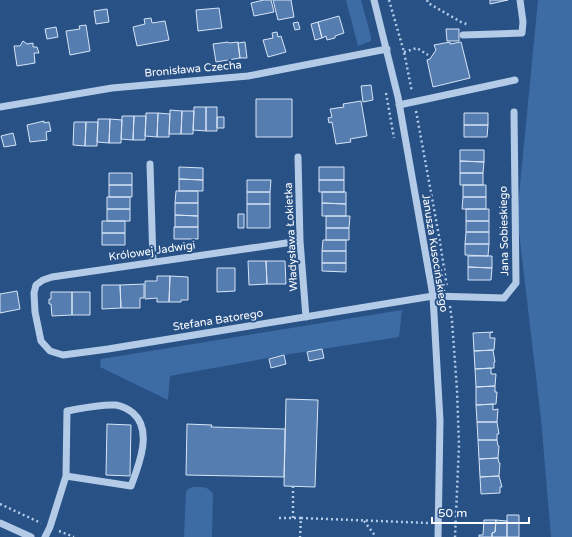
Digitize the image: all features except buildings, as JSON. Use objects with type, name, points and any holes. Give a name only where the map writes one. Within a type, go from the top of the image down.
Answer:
[{"type":"street","name":"Janusza Kusocińskiego","points":[[374,0],[399,105],[433,296],[440,421],[438,537]]},
{"type":"street","points":[[464,35],[522,33],[523,22],[520,0]]},
{"type":"street","name":"Bronisława Czecha","points":[[0,107],[112,88],[248,76],[386,49]]},
{"type":"street","points":[[399,105],[515,80]]},
{"type":"street","name":"Jana Sobieskiego","points":[[433,296],[504,298],[516,283],[514,112]]},
{"type":"street","name":"Władysława Łokietka","points":[[298,157],[300,242],[306,317]]},
{"type":"street","points":[[150,164],[153,262]]},
{"type":"street","name":"Królowej Jadwigi","points":[[35,312],[34,293],[36,285],[43,280],[52,277],[300,242]]},
{"type":"street","name":"Stefana Batorego","points":[[35,312],[41,341],[50,351],[63,355],[433,296]]},
{"type":"street","points":[[45,537],[50,527],[66,476],[67,411],[98,405],[118,405],[129,409],[138,417],[142,428],[144,444],[139,466],[131,486],[66,476]]},
{"type":"street","points":[[0,523],[31,537]]},
{"type":"path","points":[[427,0],[428,3],[461,22],[475,26]]},
{"type":"path","points":[[404,52],[417,48],[428,55]]},
{"type":"path","points":[[385,91],[394,140]]},
{"type":"path","points":[[293,486],[293,518]]},
{"type":"path","points":[[0,504],[74,537]]},
{"type":"path","points":[[279,518],[430,523],[430,530]]},
{"type":"path","points":[[300,537],[301,518]]},
{"type":"path","points":[[364,521],[376,537]]},
{"type":"shaded area","points":[[346,0],[361,0],[371,41],[358,46]]},
{"type":"shaded area","points":[[538,0],[572,0],[572,537],[551,537],[541,419],[517,216]]},
{"type":"shaded area","points":[[402,310],[399,337],[284,355],[170,376],[168,400],[100,367],[101,359]]},
{"type":"shaded area","points":[[193,487],[207,488],[213,494],[212,537],[184,537],[186,492],[188,489]]}]
